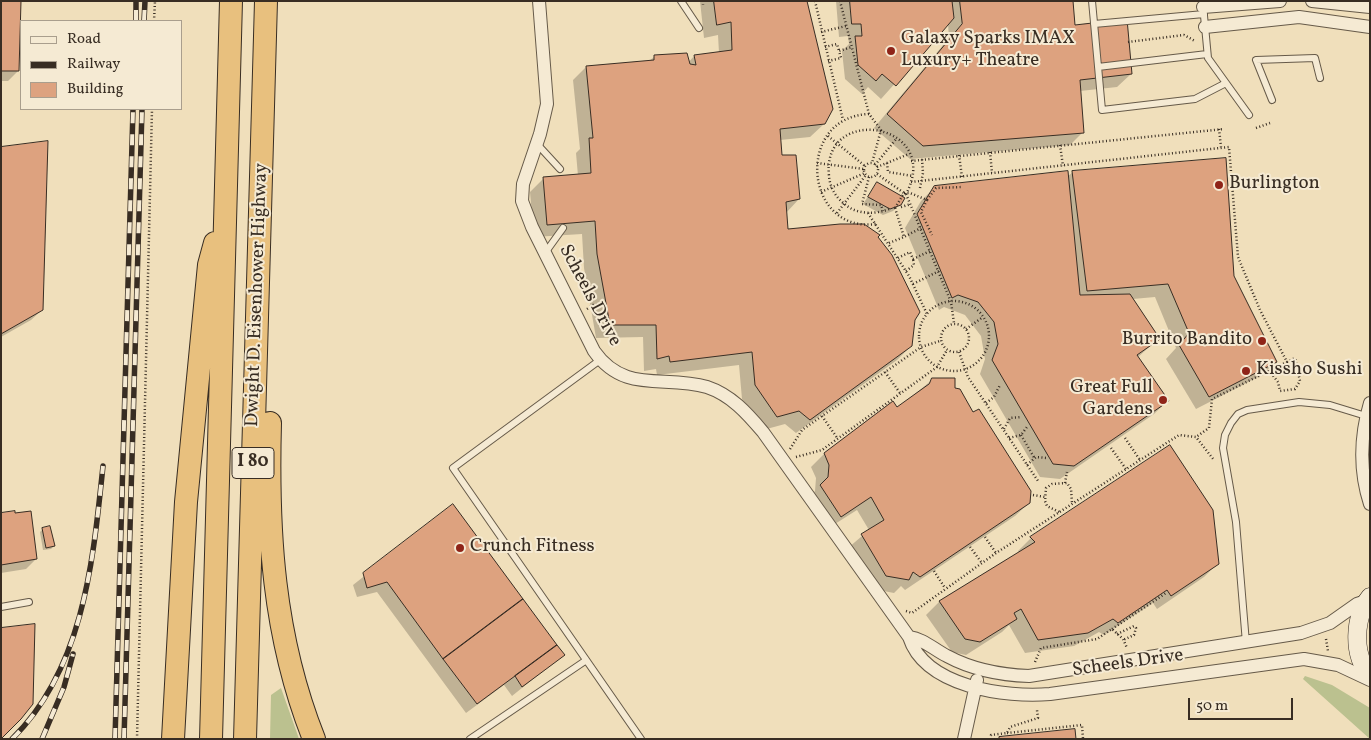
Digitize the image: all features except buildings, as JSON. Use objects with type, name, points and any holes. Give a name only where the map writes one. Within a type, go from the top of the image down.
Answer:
[{"type":"highway","name":"Dwight D. Eisenhower Highway","points":[[211,739],[232,1]]},
{"type":"highway","name":"Dwight D. Eisenhower Highway","points":[[245,739],[266,1]]},
{"type":"highway","points":[[261,186],[274,287],[269,451],[272,565],[285,649],[314,739]]},
{"type":"highway","points":[[173,739],[186,502],[210,265],[227,190]]},
{"type":"street","name":"Scheels Drive","points":[[539,1],[547,104],[523,184],[522,201],[545,253],[600,360],[624,376],[648,381],[698,384],[714,390],[737,403],[763,432],[909,636],[913,648],[929,664],[956,681],[975,689],[1020,696],[1043,695],[1304,659],[1338,665],[1370,680]]},
{"type":"street","points":[[1203,8],[1280,1]]},
{"type":"street","points":[[1312,1],[1370,7]]},
{"type":"street","points":[[1205,28],[1299,17],[1370,27]]},
{"type":"street","points":[[1370,403],[1361,436],[1362,463],[1370,504]]},
{"type":"street","name":"Scheels Drive","points":[[909,636],[920,638],[945,655],[979,670],[1029,676],[1246,643],[1315,630],[1368,599]]},
{"type":"street","points":[[1368,599],[1361,613],[1357,638],[1361,658],[1370,675]]},
{"type":"street","points":[[964,739],[979,670]]},
{"type":"lane","points":[[681,1],[698,28]]},
{"type":"lane","points":[[1092,1],[1102,110],[1195,99],[1226,83]]},
{"type":"lane","points":[[1094,24],[1203,8],[1208,58],[1249,115]]},
{"type":"lane","points":[[1098,67],[1207,54]]},
{"type":"lane","points":[[1272,100],[1256,60],[1315,58],[1320,78]]},
{"type":"lane","points":[[536,144],[560,169]]},
{"type":"lane","points":[[545,253],[563,228]]},
{"type":"lane","points":[[600,360],[453,468],[585,661],[641,739]]},
{"type":"lane","points":[[1246,643],[1236,522],[1224,448],[1225,436],[1231,423],[1238,414],[1248,410],[1299,402],[1330,405],[1366,416]]},
{"type":"lane","points":[[1,607],[29,602]]},
{"type":"lane","points":[[470,739],[585,661]]},
{"type":"path","points":[[154,20],[155,1]]},
{"type":"path","points":[[814,1],[843,120]]},
{"type":"path","points":[[840,1],[869,114],[881,130],[897,138],[909,154],[911,160],[911,182],[895,208],[904,237]]},
{"type":"path","points":[[821,32],[846,26]]},
{"type":"path","points":[[1128,42],[1184,35],[1195,41]]},
{"type":"path","points":[[825,47],[837,44],[841,58],[828,61]]},
{"type":"path","points":[[839,51],[852,48]]},
{"type":"path","points":[[137,739],[152,110]]},
{"type":"path","points":[[869,114],[843,120],[836,124],[819,152],[817,163],[818,186],[826,202],[837,213],[854,222],[876,224]]},
{"type":"path","points":[[1256,128],[1270,123]]},
{"type":"path","points":[[1219,129],[1221,148]]},
{"type":"path","points":[[911,160],[1224,129]]},
{"type":"path","points":[[881,130],[859,130],[847,136],[838,144],[829,165],[832,187],[844,204],[854,210],[868,213],[889,209]]},
{"type":"path","points":[[877,174],[875,165],[881,130]]},
{"type":"path","points":[[828,136],[866,172]]},
{"type":"path","points":[[821,192],[866,172],[875,165],[897,138]]},
{"type":"path","points":[[1060,145],[1064,166]]},
{"type":"path","points":[[911,182],[1229,147],[1238,257],[1260,310],[1286,362]]},
{"type":"path","points":[[990,152],[992,174]]},
{"type":"path","points":[[875,165],[887,163],[909,154]]},
{"type":"path","points":[[959,155],[962,177]]},
{"type":"path","points":[[920,188],[922,160]]},
{"type":"path","points":[[817,163],[877,174],[898,191],[905,194],[910,193],[927,200]]},
{"type":"path","points":[[887,163],[888,172],[912,176]]},
{"type":"path","points":[[837,213],[866,172]]},
{"type":"path","points":[[866,172],[862,204],[881,205],[883,211]]},
{"type":"path","points":[[932,235],[921,212],[927,200],[936,188],[963,187]]},
{"type":"path","points":[[905,194],[911,204],[951,302],[954,323]]},
{"type":"path","points":[[900,207],[911,204]]},
{"type":"path","points":[[868,213],[906,271],[927,314]]},
{"type":"path","points":[[889,243],[921,228]]},
{"type":"path","points":[[913,259],[930,251]]},
{"type":"path","points":[[898,258],[910,252],[914,265],[906,271]]},
{"type":"path","points":[[913,284],[938,271]]},
{"type":"path","points":[[951,302],[969,305],[982,316],[988,330],[987,348],[977,363],[965,370],[954,372],[937,367],[924,354],[919,332],[927,314],[937,306],[951,302]]},
{"type":"path","points":[[583,311],[593,305],[602,304]]},
{"type":"path","points":[[966,329],[982,316]]},
{"type":"path","points":[[954,323],[966,329]]},
{"type":"path","points":[[940,341],[945,327],[954,323]]},
{"type":"path","points":[[959,352],[968,342],[966,329]]},
{"type":"path","points":[[789,450],[802,430],[921,346],[940,341]]},
{"type":"path","points":[[940,341],[947,350],[959,352]]},
{"type":"path","points":[[794,457],[818,452],[937,367],[947,350]]},
{"type":"path","points":[[959,352],[965,370],[1038,481]]},
{"type":"path","points":[[1196,437],[1209,428],[1212,399],[1269,370],[1294,358],[1300,381],[1295,389],[1280,391],[1278,382],[1269,370]]},
{"type":"path","points":[[885,372],[901,393]]},
{"type":"path","points":[[986,404],[994,397],[1000,385]]},
{"type":"path","points":[[822,416],[838,438]]},
{"type":"path","points":[[1003,430],[1010,418],[1021,417]]},
{"type":"path","points":[[1009,438],[1021,435],[1027,427]]},
{"type":"path","points":[[901,610],[912,613],[996,553],[1179,434],[1196,437],[1214,460]]},
{"type":"path","points":[[1021,435],[1035,458]]},
{"type":"path","points":[[1126,438],[1140,460]]},
{"type":"path","points":[[1111,448],[1126,469]]},
{"type":"path","points":[[1028,465],[1035,458],[1047,458]]},
{"type":"path","points":[[1065,483],[1067,472]]},
{"type":"path","points":[[1059,512],[1047,506],[1046,488],[1052,484],[1065,483],[1071,489],[1072,503]]},
{"type":"path","points":[[1033,495],[1045,497]]},
{"type":"path","points":[[985,537],[996,553]]},
{"type":"path","points":[[970,547],[982,563]]},
{"type":"path","points":[[934,571],[945,589]]},
{"type":"path","points":[[1035,663],[1041,648],[1097,639],[1166,593]]},
{"type":"path","points":[[1117,634],[1134,626],[1136,628],[1134,635],[1123,640]]},
{"type":"path","points":[[1112,629],[1123,640],[1127,648]]},
{"type":"path","points":[[1325,632],[1328,652]]},
{"type":"path","points":[[1007,733],[1010,727],[1038,718],[1038,710]]},
{"type":"path","points":[[991,739],[991,735],[1082,725],[1083,739]]},
{"type":"green space","points":[[1305,676],[1332,685],[1370,708],[1370,739],[1303,679]]},
{"type":"green space","points":[[281,688],[299,739],[270,739],[271,695]]},
{"type":"railway","points":[[136,1],[136,20]]},
{"type":"railway","points":[[144,20],[145,1]]},
{"type":"railway","points":[[115,739],[133,110]]},
{"type":"railway","points":[[124,739],[142,110]]},
{"type":"railway","points":[[12,739],[36,711],[55,680],[70,646],[81,612],[89,575],[103,466]]},
{"type":"railway","points":[[42,739],[64,687],[73,654]]},
{"type":"place","name":"Galaxy Sparks IMAX Luxury+ Theatre","points":[[891,51]]},
{"type":"place","name":"Burlington","points":[[1219,185]]},
{"type":"place","name":"Burrito Bandito","points":[[1262,341]]},
{"type":"place","name":"Kissho Sushi","points":[[1246,371]]},
{"type":"place","name":"Great Full Gardens","points":[[1163,400]]},
{"type":"place","name":"Crunch Fitness","points":[[460,548]]}]
